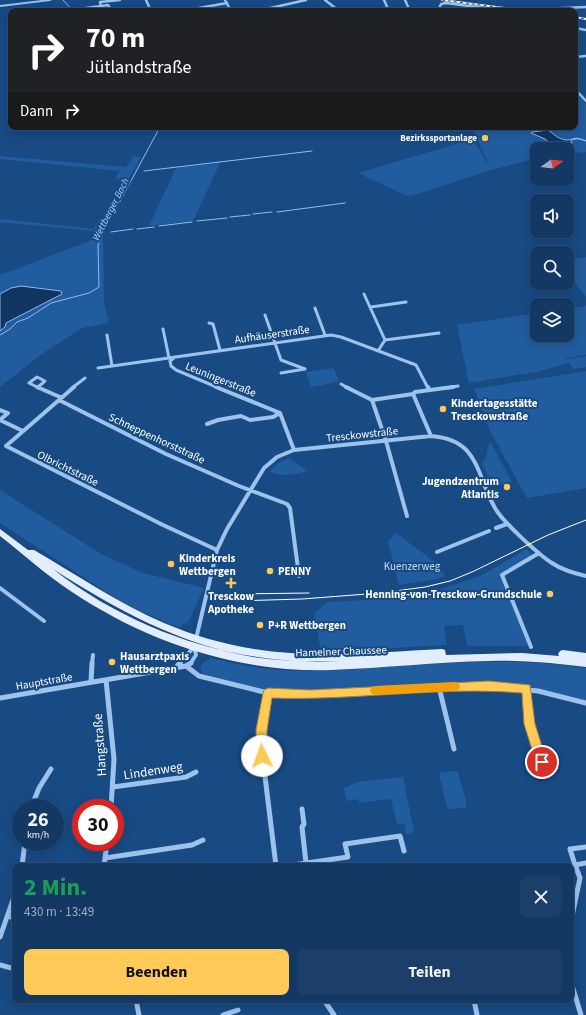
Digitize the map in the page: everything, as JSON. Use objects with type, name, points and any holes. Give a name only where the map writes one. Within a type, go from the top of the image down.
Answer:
[{"type":"main road","name":"Hamelner Chaussee","points":[[0,532],[130,611],[196,639],[253,652],[307,657],[355,657],[489,651],[531,651],[586,657]]},
{"type":"main road","name":"Hamelner Chaussee","points":[[10,539],[59,579],[102,607],[140,627],[193,648],[251,661],[302,666],[490,656],[532,657],[586,663]]},
{"type":"street","points":[[0,6],[50,0]]},
{"type":"street","points":[[101,6],[100,2],[120,0]]},
{"type":"street","points":[[270,8],[306,0]]},
{"type":"street","points":[[325,0],[335,8]]},
{"type":"street","points":[[106,2],[110,8]]},
{"type":"street","points":[[197,8],[226,2]]},
{"type":"street","points":[[439,8],[441,4],[446,3],[484,8]]},
{"type":"street","points":[[86,8],[108,5]]},
{"type":"street","points":[[564,8],[586,7]]},
{"type":"street","points":[[578,92],[586,101]]},
{"type":"street","points":[[364,294],[385,340]]},
{"type":"street","points":[[371,307],[406,302]]},
{"type":"street","points":[[315,308],[326,335]]},
{"type":"street","points":[[265,315],[280,360],[305,369],[281,373]]},
{"type":"street","points":[[209,323],[213,324],[220,350]]},
{"type":"street","points":[[163,329],[169,358]]},
{"type":"street","points":[[385,340],[439,333]]},
{"type":"street","points":[[107,335],[112,366]]},
{"type":"street","name":"Aufhäuserstraße","points":[[98,368],[274,342],[326,335],[337,335],[416,365],[420,368],[429,389]]},
{"type":"street","points":[[378,351],[385,340]]},
{"type":"street","name":"Leuningerstraße","points":[[179,356],[172,358],[170,361],[171,366],[176,370],[280,413]]},
{"type":"street","name":"Olbrichtstraße","points":[[85,378],[6,446],[162,526],[217,550]]},
{"type":"street","points":[[341,384],[372,400],[413,394],[415,392],[429,389],[458,386]]},
{"type":"street","name":"Schneppenhorststraße","points":[[38,387],[166,454],[287,504],[290,508],[299,576]]},
{"type":"street","points":[[413,394],[431,436]]},
{"type":"street","points":[[372,400],[386,441],[407,516]]},
{"type":"street","points":[[0,410],[8,413],[0,420],[23,431]]},
{"type":"street","points":[[207,424],[218,420],[241,416],[250,420],[273,417],[280,413],[285,422],[294,450]]},
{"type":"street","name":"Tresckowstraße","points":[[196,639],[217,550],[227,529],[250,490],[269,462],[294,450],[431,436],[453,439],[462,444],[469,451],[495,509],[507,524],[550,563],[570,572],[586,576]]},
{"type":"street","points":[[496,528],[507,524]]},
{"type":"street","points":[[437,552],[489,531]]},
{"type":"street","points":[[531,647],[502,575],[539,553]]},
{"type":"street","points":[[0,588],[44,621]]},
{"type":"street","points":[[175,668],[185,657],[187,652],[193,648],[196,639]]},
{"type":"street","points":[[193,648],[196,655],[191,663],[186,666],[199,676],[268,693],[310,695],[439,687],[489,686],[527,689],[586,703]]},
{"type":"street","points":[[91,682],[93,655]]},
{"type":"street","name":"Hauptstraße","points":[[0,698],[186,666]]},
{"type":"street","name":"Hangstraße","points":[[106,680],[114,759],[111,799]]},
{"type":"street","points":[[439,687],[454,749]]},
{"type":"street","points":[[527,689],[530,724],[545,771]]},
{"type":"street","points":[[268,693],[262,724],[261,744],[276,863]]},
{"type":"street","points":[[35,799],[39,788],[51,769]]},
{"type":"street","name":"Lindenweg","points":[[113,787],[186,777],[196,772]]},
{"type":"street","points":[[302,809],[304,824],[302,827],[306,863],[348,858],[345,844],[400,836],[404,851]]},
{"type":"street","points":[[105,858],[192,845],[203,840]]},
{"type":"street","points":[[574,907],[580,878],[570,849],[586,847]]},
{"type":"street","points":[[22,863],[24,851]]},
{"type":"street","points":[[104,863],[106,851]]},
{"type":"street","points":[[575,865],[586,863]]},
{"type":"street","points":[[0,936],[12,903]]},
{"type":"street","points":[[8,916],[12,917]]},
{"type":"street","points":[[0,965],[12,968]]},
{"type":"street","points":[[574,992],[581,1015]]},
{"type":"street","points":[[137,1003],[139,1015]]},
{"type":"street","points":[[326,1003],[334,1015]]},
{"type":"street","points":[[475,1003],[477,1015]]},
{"type":"street","points":[[222,1015],[238,1010]]},
{"type":"green space","points":[[578,95],[586,104],[586,152],[574,153],[574,142],[530,142],[530,160],[491,170],[418,194],[407,196],[358,173],[473,139],[490,168],[473,130],[578,130]]},
{"type":"green space","points":[[0,156],[126,167],[133,156],[141,157],[128,180],[115,179],[119,171],[0,159]]},
{"type":"green space","points":[[220,163],[193,221],[149,226],[176,168]]},
{"type":"green space","points":[[0,219],[94,229],[99,219],[108,221],[103,232],[0,222]]},
{"type":"green space","points":[[103,236],[104,303],[109,323],[82,328],[42,354],[0,387],[0,331],[6,323],[62,294],[61,291],[30,286],[8,290],[0,294],[0,275]]},
{"type":"green space","points":[[586,257],[586,297],[574,281],[574,259]]},
{"type":"green space","points":[[586,306],[586,355],[566,358],[569,363],[536,372],[469,383],[457,325],[530,314],[530,342],[574,342],[574,308]]},
{"type":"green space","points":[[586,356],[586,367],[573,369],[567,359]]},
{"type":"green space","points":[[334,368],[339,382],[311,387],[306,372]]},
{"type":"green space","points":[[586,371],[586,488],[527,498],[490,431],[474,389]]},
{"type":"green space","points":[[491,443],[512,482],[493,485],[482,464],[487,454],[488,445]]},
{"type":"green space","points":[[289,458],[307,471],[288,475],[278,475],[269,472],[279,463]]},
{"type":"green space","points":[[0,490],[101,554],[143,573],[204,588],[188,623],[182,624],[180,628],[135,609],[0,523]]},
{"type":"green space","name":"Kuenzerweg","points":[[396,533],[439,565],[445,576],[438,579],[399,585],[388,541]]},
{"type":"green space","points":[[527,549],[534,556],[500,576],[528,646],[467,646],[463,625],[444,626],[447,645],[321,652],[314,613],[328,602],[399,598],[436,591],[480,576]]},
{"type":"green space","points":[[211,658],[256,667],[297,671],[465,662],[513,662],[562,665],[586,668],[586,703],[551,693],[472,686],[329,694],[252,690],[202,673],[200,669],[201,665]]},
{"type":"green space","points":[[441,772],[458,772],[467,805],[465,808],[450,809],[447,808],[439,774]]},
{"type":"green space","points":[[403,777],[414,832],[406,834],[404,824],[397,824],[391,799],[359,803],[359,799],[347,801],[344,788],[357,782]]},
{"type":"shaded area","points":[[548,130],[561,139],[572,140],[571,142],[548,142],[531,133]]},
{"type":"shaded area","points":[[21,286],[61,291],[62,294],[6,323],[5,327],[0,331],[0,294],[11,288]]},
{"type":"waterway","name":"Wettberger Bach","points":[[63,0],[70,8]]},
{"type":"waterway","name":"Wettberger Bach","points":[[0,335],[10,329],[17,322],[28,318],[51,303],[89,293],[99,287],[98,245],[158,130]]},
{"type":"waterway","points":[[144,171],[312,151]]},
{"type":"waterway","points":[[277,212],[345,203]]},
{"type":"waterway","points":[[253,214],[272,212]]},
{"type":"waterway","points":[[230,217],[250,215]]},
{"type":"waterway","points":[[197,221],[227,218]]},
{"type":"waterway","points":[[159,226],[192,222]]},
{"type":"waterway","points":[[137,229],[154,227]]},
{"type":"waterway","points":[[111,232],[133,229]]},
{"type":"tram line","points":[[235,601],[302,599],[380,593],[425,587],[450,581],[472,572],[548,535],[586,520]]},
{"type":"tram line","points":[[235,594],[309,593]]},
{"type":"railway","points":[[442,0],[504,8]]},
{"type":"railway","points":[[578,18],[586,19]]},
{"type":"slow traffic","points":[[375,691],[455,687]]},
{"type":"place","name":"Bezirkssportanlage","points":[[485,138]]},
{"type":"place","name":"Kindertagesstätte Tresckowstraße","points":[[443,409]]},
{"type":"place","name":"Jugendzentrum Atlantis","points":[[507,487]]},
{"type":"place","name":"Kinderkreis Wettbergen","points":[[171,564]]},
{"type":"place","name":"PENNY","points":[[270,571]]},
{"type":"place","name":"Tresckow Apotheke","points":[[231,583]]},
{"type":"place","name":"Henning-von-Tresckow-Grundschule","points":[[550,594]]},
{"type":"place","name":"P+R Wettbergen","points":[[260,625]]},
{"type":"place","name":"Hausarztpaxis Wettbergen","points":[[112,662]]},
{"type":"route","points":[[262,756],[261,730],[268,693],[310,695],[439,687],[489,686],[527,689],[530,724],[542,762]]}]
